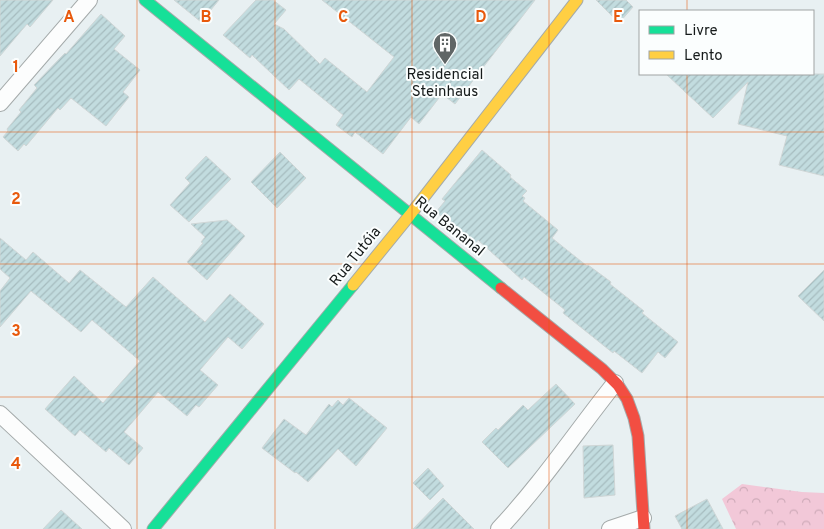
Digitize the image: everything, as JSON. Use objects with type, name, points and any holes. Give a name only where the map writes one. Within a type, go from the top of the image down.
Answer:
[{"type":"street","points":[[0,103],[89,0]]},
{"type":"street","name":"Rua Bananal","points":[[145,0],[602,369],[627,399],[634,418],[638,436],[644,523]]},
{"type":"street","name":"Rua Tutóia","points":[[153,529],[410,215],[577,0]]},
{"type":"street","points":[[499,529],[541,482],[615,383]]},
{"type":"street","points":[[0,414],[123,529]]},
{"type":"street","points":[[610,529],[644,523]]},
{"type":"green space","points":[[742,484],[824,493],[824,529],[736,529],[722,499]]},
{"type":"building","points":[[0,0],[53,0],[30,27],[27,24],[0,56]]},
{"type":"building","points":[[174,0],[219,0],[201,22]]},
{"type":"building","points":[[256,0],[273,0],[286,10],[274,24],[284,29],[320,64],[325,58],[367,92],[394,57],[322,0],[535,0],[455,104],[442,94],[419,124],[411,117],[383,154],[355,132],[352,137],[336,125],[343,115],[299,79],[289,90],[252,55],[250,58],[223,35]]},
{"type":"building","points":[[596,0],[626,0],[633,7],[619,23]]},
{"type":"building","points":[[101,14],[125,36],[114,49],[140,70],[123,92],[129,97],[106,126],[71,98],[60,110],[58,108],[26,146],[24,144],[18,151],[3,137],[8,131],[7,129],[21,112],[19,110],[37,88],[34,85],[66,54]]},
{"type":"building","points":[[824,74],[824,176],[779,165],[787,136],[738,124],[748,82],[713,118],[667,75]]},
{"type":"building","points":[[482,150],[527,191],[522,196],[525,198],[523,201],[558,230],[552,238],[587,266],[611,282],[610,284],[644,311],[642,313],[678,342],[665,358],[658,352],[642,373],[614,351],[613,353],[563,313],[565,310],[524,277],[522,280],[478,240],[475,244],[436,212],[445,201],[442,199]]},
{"type":"building","points":[[280,152],[306,178],[277,208],[251,182]]},
{"type":"building","points":[[206,156],[231,179],[189,222],[170,205],[190,183],[185,178]]},
{"type":"building","points":[[227,220],[245,236],[207,280],[187,262],[203,243],[201,242],[205,237],[191,224]]},
{"type":"building","points":[[0,238],[26,260],[33,252],[69,283],[80,270],[126,307],[153,277],[205,322],[230,294],[264,324],[242,349],[228,337],[200,370],[218,385],[199,407],[196,405],[187,416],[158,392],[124,432],[143,448],[129,465],[109,448],[106,452],[80,430],[75,436],[45,409],[74,376],[103,403],[140,361],[92,320],[81,332],[31,291],[0,327],[0,291],[10,278],[0,269]]},
{"type":"building","points":[[824,270],[824,321],[798,296]]},
{"type":"building","points":[[556,384],[575,404],[508,468],[482,442],[496,428],[498,430],[523,405],[528,410]]},
{"type":"building","points":[[349,398],[387,428],[356,466],[338,449],[308,482],[262,448],[284,419],[306,435],[329,404],[332,407],[338,400],[343,405]]},
{"type":"building","points":[[613,445],[615,495],[584,498],[583,446]]},
{"type":"building","points":[[428,468],[444,486],[430,500],[413,483]]},
{"type":"building","points":[[443,498],[474,529],[413,529]]},
{"type":"building","points":[[707,499],[723,529],[682,529],[675,516]]},
{"type":"building","points":[[61,510],[82,529],[43,529]]},
{"type":"traffic: fast","points":[[145,0],[501,288]]},
{"type":"traffic: fast","points":[[153,529],[353,285]]},
{"type":"traffic: slow","points":[[353,285],[410,215],[577,0]]},
{"type":"traffic: jam","points":[[501,288],[602,369],[618,385],[627,399],[638,436],[644,529]]},
{"type":"place","name":"Residencial Steinhaus","points":[[445,65]]}]
